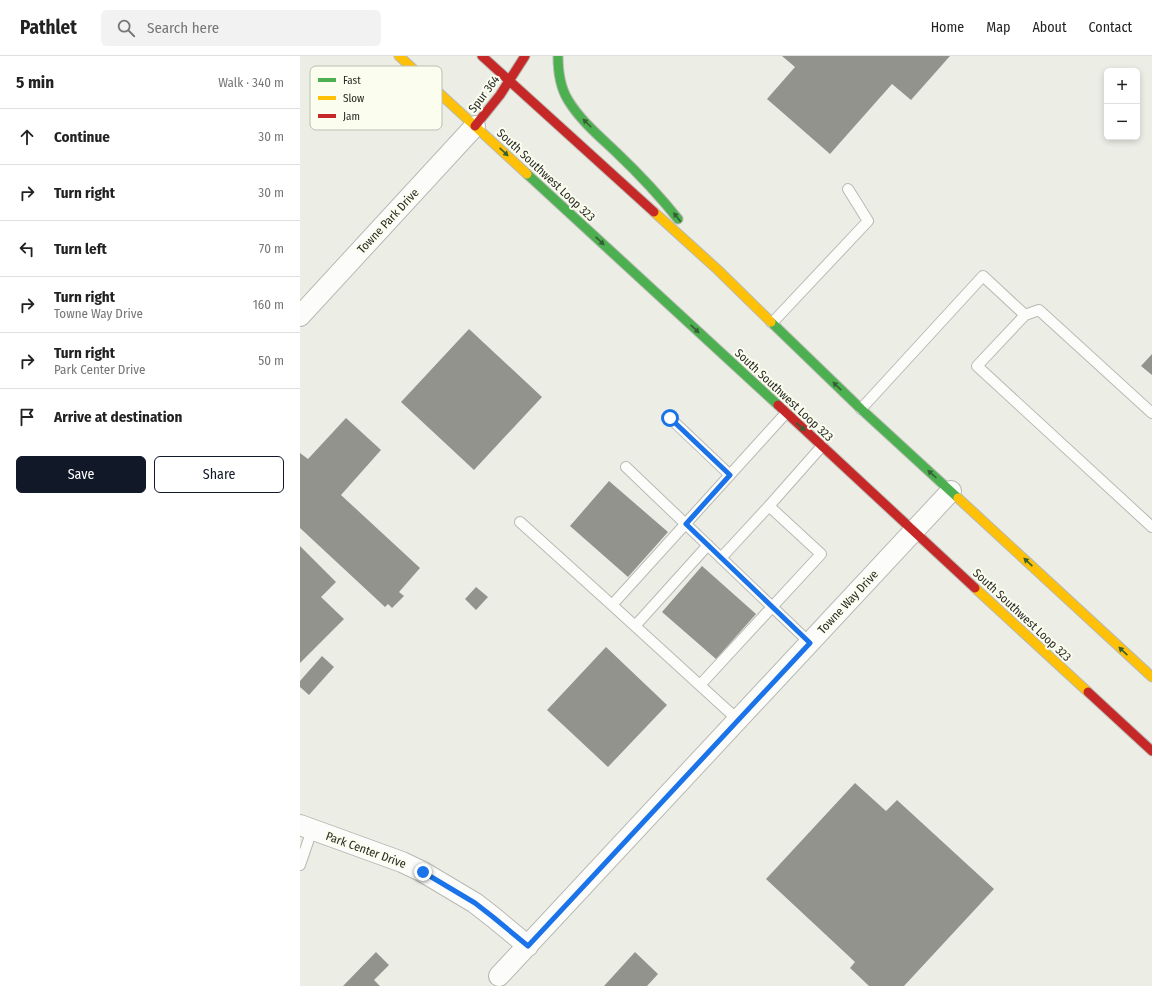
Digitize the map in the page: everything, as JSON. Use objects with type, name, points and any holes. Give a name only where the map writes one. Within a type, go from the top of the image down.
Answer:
[{"type":"main road","name":"South Southwest Loop 323","points":[[399,56],[410,66]]},
{"type":"main road","points":[[482,56],[718,270],[861,409],[1152,677]]},
{"type":"main road","name":"Spur 364","points":[[475,126],[510,81],[525,56]]},
{"type":"main road","points":[[558,56],[561,82],[564,92],[572,106],[586,123],[665,202],[718,270]]},
{"type":"main road","name":"South Southwest Loop 323","points":[[442,96],[1152,751]]},
{"type":"street","name":"Towne Park Drive","points":[[300,316],[475,126]]},
{"type":"street","name":"Towne Way Drive","points":[[500,976],[951,491]]},
{"type":"street","name":"Park Center Drive","points":[[306,828],[402,862],[423,872],[475,903],[528,946]]},
{"type":"lane","points":[[772,323],[868,221],[848,188]]},
{"type":"lane","points":[[861,409],[983,276],[1025,315]]},
{"type":"lane","points":[[1152,414],[1039,310],[1025,315],[977,366],[1152,527]]},
{"type":"lane","points":[[612,605],[786,413]]},
{"type":"lane","points":[[670,418],[730,475]]},
{"type":"lane","points":[[721,558],[822,446]]},
{"type":"lane","points":[[626,467],[810,643]]},
{"type":"lane","points":[[700,685],[821,554],[769,506]]},
{"type":"lane","points":[[520,522],[738,720]]},
{"type":"lane","points":[[635,626],[708,545]]},
{"type":"lane","points":[[300,865],[306,828]]},
{"type":"building","points":[[782,56],[950,56],[911,100],[892,84],[830,154],[767,99],[795,67]]},
{"type":"building","points":[[469,329],[542,397],[474,470],[401,402]]},
{"type":"building","points":[[1152,354],[1152,375],[1141,366]]},
{"type":"building","points":[[346,418],[381,450],[341,495],[420,568],[399,592],[404,596],[392,608],[388,604],[385,607],[300,528],[300,453],[308,459]]},
{"type":"building","points":[[609,481],[668,532],[628,577],[570,526]]},
{"type":"building","points":[[300,546],[336,582],[321,597],[344,619],[300,663]]},
{"type":"building","points":[[702,566],[756,614],[716,659],[662,612]]},
{"type":"building","points":[[476,587],[488,597],[476,610],[465,599]]},
{"type":"building","points":[[606,647],[667,705],[608,767],[547,710]]},
{"type":"building","points":[[322,656],[334,667],[309,695],[300,687],[300,681]]},
{"type":"building","points":[[855,783],[886,811],[897,800],[994,889],[904,986],[869,986],[850,968],[855,962],[766,879]]},
{"type":"building","points":[[376,952],[389,965],[374,980],[380,986],[343,986]]},
{"type":"building","points":[[635,952],[658,974],[647,986],[604,986]]},
{"type":"traffic: fast","points":[[558,56],[561,84],[565,95],[578,114],[590,128],[648,184],[678,219]]},
{"type":"traffic: fast","points":[[527,174],[778,405]]},
{"type":"traffic: fast","points":[[771,322],[861,409],[958,498]]},
{"type":"traffic: slow","points":[[399,56],[410,66]]},
{"type":"traffic: slow","points":[[442,96],[527,174]]},
{"type":"traffic: slow","points":[[654,212],[718,270],[771,322]]},
{"type":"traffic: slow","points":[[958,498],[1152,677]]},
{"type":"traffic: slow","points":[[975,588],[1088,692]]},
{"type":"traffic: jam","points":[[482,56],[654,212]]},
{"type":"traffic: jam","points":[[475,126],[500,95],[525,56]]},
{"type":"traffic: jam","points":[[778,405],[975,588]]},
{"type":"traffic: jam","points":[[1088,692],[1152,751]]},
{"type":"route","points":[[423,872],[475,903],[528,946],[810,643],[686,524],[730,475],[670,418]]}]
